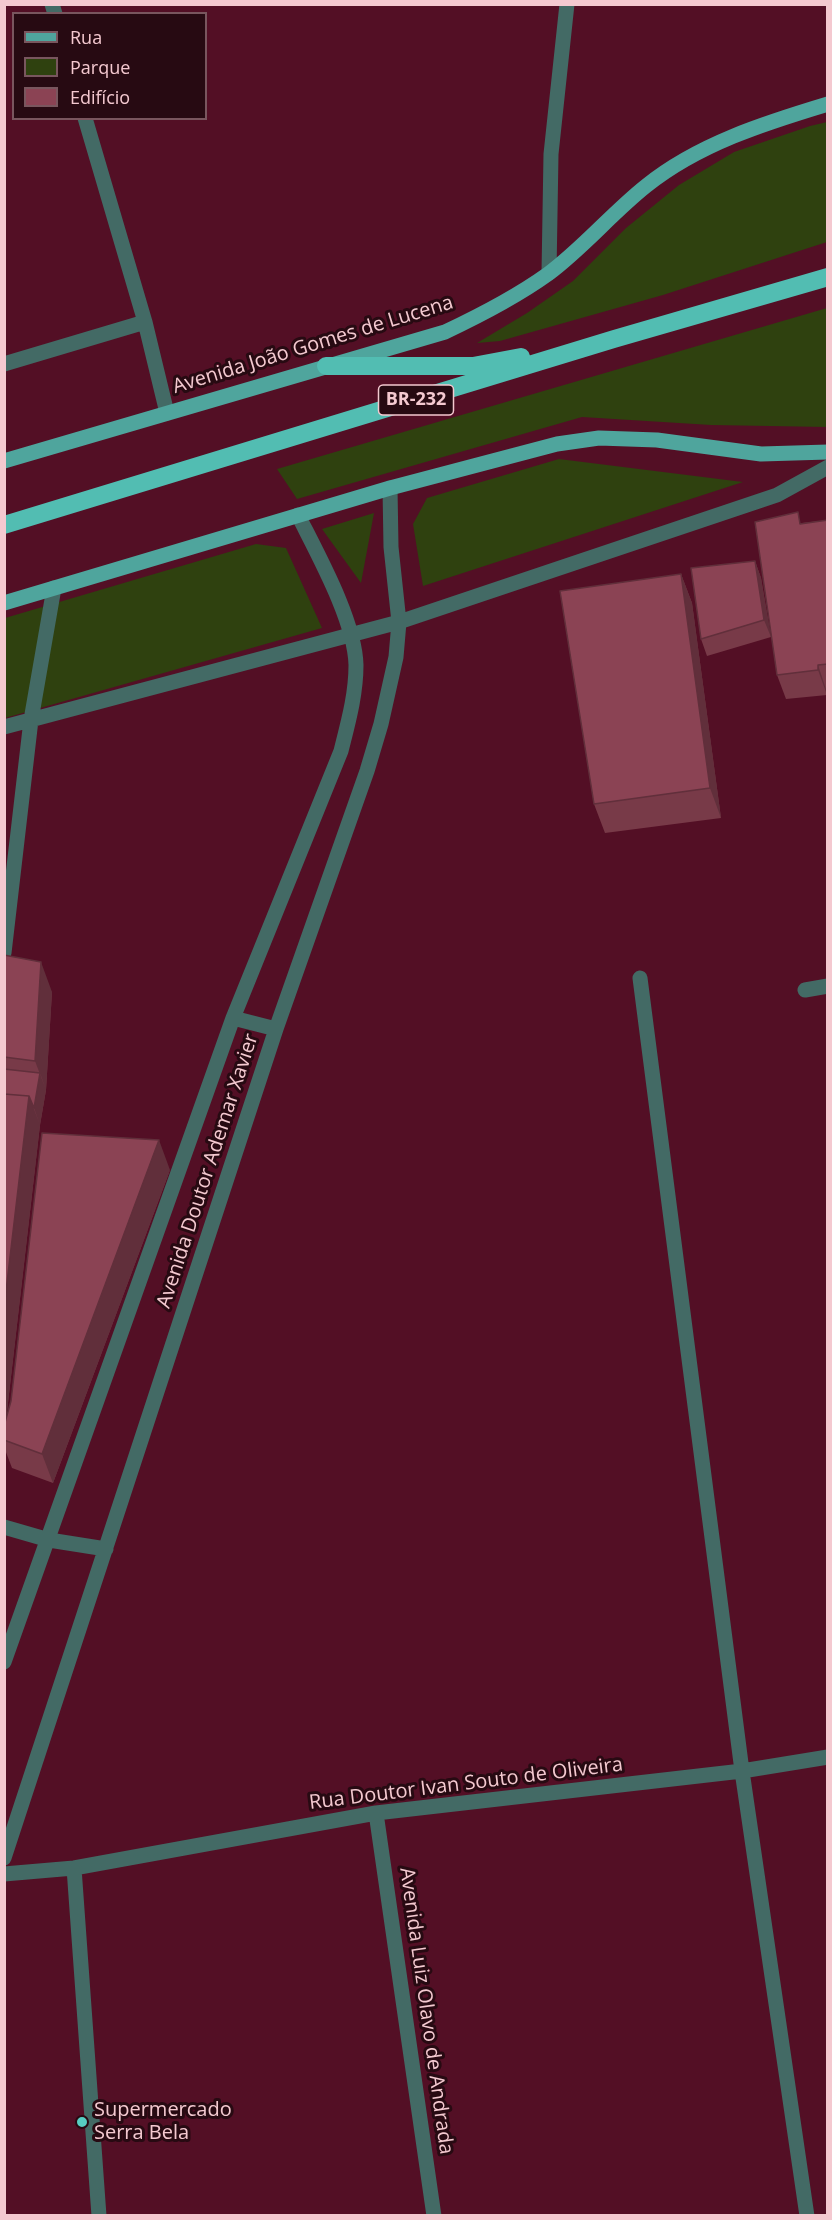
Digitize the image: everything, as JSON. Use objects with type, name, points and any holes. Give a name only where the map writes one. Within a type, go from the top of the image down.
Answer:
[{"type":"highway","name":"BR-232","points":[[4,525],[614,339],[828,277]]},
{"type":"highway","points":[[326,366],[473,366],[614,339]]},
{"type":"main road","name":"Avenida João Gomes de Lucena","points":[[4,461],[445,332],[497,307],[549,273],[646,185],[691,156],[746,131],[828,104]]},
{"type":"main road","points":[[4,603],[390,488],[546,446],[599,438],[657,440],[761,454],[828,452]]},
{"type":"street","points":[[549,273],[550,154],[567,4]]},
{"type":"street","points":[[86,120],[145,322],[167,413]]},
{"type":"street","points":[[4,363],[145,322]]},
{"type":"street","points":[[4,728],[399,622],[777,495],[828,467]]},
{"type":"street","name":"Avenida Doutor Ademar Xavier","points":[[4,1858],[276,1029],[367,771],[391,682],[399,622],[391,547],[390,488]]},
{"type":"street","name":"Avenida Doutor Ademar Xavier","points":[[4,1662],[233,1018],[341,751],[352,709],[356,663],[352,635],[298,515]]},
{"type":"street","points":[[4,953],[9,874],[31,720],[54,588]]},
{"type":"street","points":[[640,978],[742,1771],[807,2216]]},
{"type":"street","points":[[805,990],[828,986]]},
{"type":"street","points":[[233,1018],[276,1029]]},
{"type":"street","points":[[4,1527],[49,1540],[106,1549]]},
{"type":"street","name":"Rua Doutor Ivan Souto de Oliveira","points":[[4,1875],[74,1868],[376,1813],[742,1771],[828,1757]]},
{"type":"street","name":"Avenida Luiz Olavo de Andrada","points":[[376,1813],[434,2216]]},
{"type":"street","points":[[74,1868],[99,2216]]},
{"type":"green space","points":[[827,122],[827,242],[663,295],[500,341],[477,343],[527,313],[573,281],[626,228],[679,185],[734,152]]},
{"type":"green space","points":[[827,308],[827,427],[711,425],[582,417],[297,499],[277,469]]},
{"type":"green space","points":[[559,459],[743,482],[423,586],[413,524],[427,498]]},
{"type":"green space","points":[[374,513],[361,583],[322,529]]},
{"type":"green space","points":[[256,544],[286,548],[322,628],[5,718],[5,618]]},
{"type":"building","points":[[798,512],[800,524],[828,520],[828,664],[818,665],[818,670],[777,675],[755,522]]},
{"type":"building","points":[[755,561],[764,620],[701,639],[691,568]]},
{"type":"building","points":[[681,574],[710,788],[594,804],[560,591]]},
{"type":"building","points":[[4,955],[41,962],[35,1061],[4,1057]]},
{"type":"building","points":[[4,1069],[40,1073],[34,1108],[29,1096],[4,1094]]},
{"type":"building","points":[[4,1094],[29,1096],[4,1308]]},
{"type":"building","points":[[42,1133],[159,1140],[42,1454],[4,1440],[4,1426],[11,1401]]},
{"type":"place","name":"Supermercado Serra Bela","points":[[82,2122]]}]
